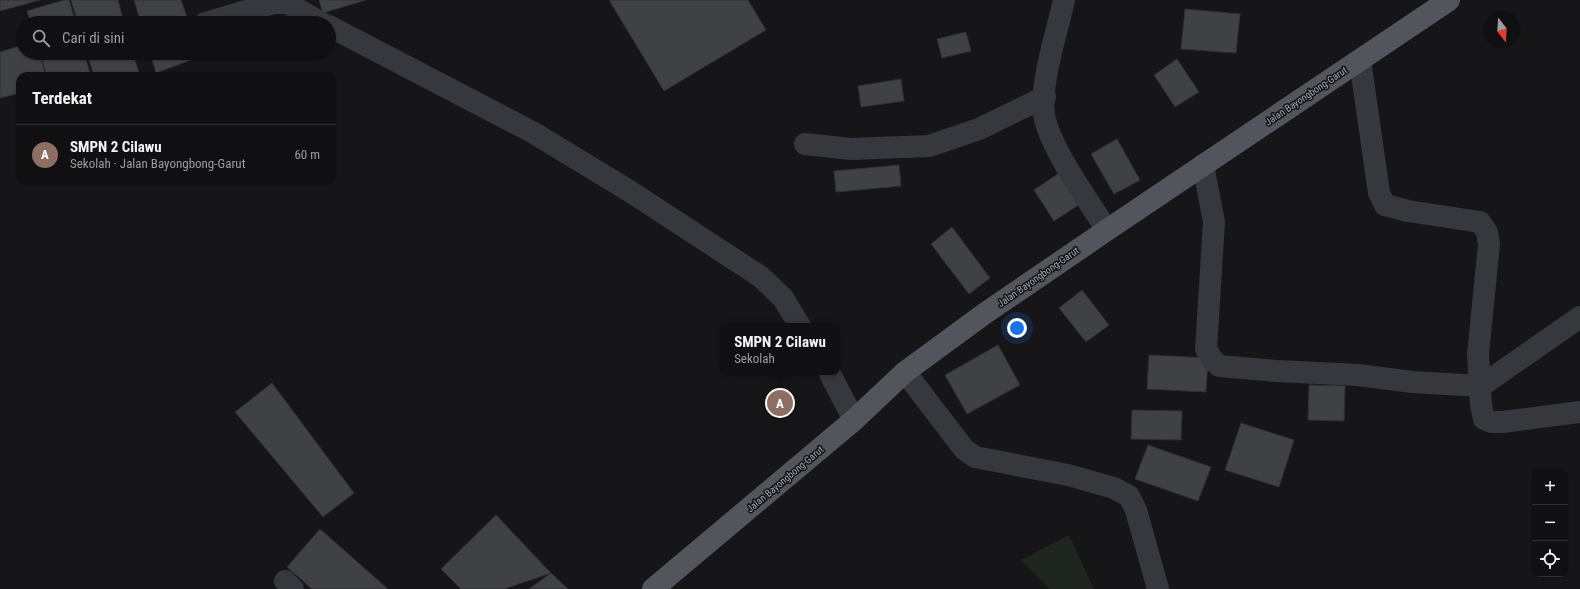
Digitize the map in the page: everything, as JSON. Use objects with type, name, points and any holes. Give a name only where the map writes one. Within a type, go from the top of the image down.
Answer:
[{"type":"main road","name":"Jalan Bayongbong-Garut","points":[[653,589],[854,420],[905,372],[984,314],[1106,230],[1449,0]]},
{"type":"street","points":[[1064,0],[1045,85],[1044,115],[1056,147],[1106,230]]},
{"type":"street","points":[[230,16],[274,3],[287,3],[310,16]]},
{"type":"street","points":[[336,30],[534,133],[631,192],[761,276],[783,298],[798,323]]},
{"type":"street","points":[[1360,60],[1379,192],[1385,204],[1408,210],[1480,222],[1487,232],[1489,244],[1478,354],[1481,405],[1484,418],[1491,422],[1503,422],[1580,412]]},
{"type":"street","points":[[805,144],[851,149],[929,146],[979,129],[1045,97]]},
{"type":"street","points":[[1203,165],[1214,222],[1206,349],[1212,359],[1219,366],[1277,371],[1358,375],[1412,382],[1481,386],[1580,317]]},
{"type":"street","points":[[905,372],[964,449],[975,457],[1068,475],[1114,488],[1129,496],[1136,510],[1158,589]]},
{"type":"street","points":[[831,375],[854,420]]},
{"type":"shaded area","points":[[1069,535],[1094,589],[1050,589],[1021,560]]},
{"type":"building","points":[[0,0],[40,0],[0,11]]},
{"type":"building","points":[[64,0],[69,0],[74,16],[29,16],[27,11]]},
{"type":"building","points":[[71,0],[118,0],[122,16],[76,16]]},
{"type":"building","points":[[134,0],[181,0],[187,16],[139,16]]},
{"type":"building","points":[[319,0],[366,0],[323,13]]},
{"type":"building","points":[[609,0],[748,0],[766,30],[664,91]]},
{"type":"building","points":[[1185,9],[1240,14],[1236,53],[1181,49]]},
{"type":"building","points":[[966,32],[971,51],[942,58],[937,39]]},
{"type":"building","points":[[16,47],[16,60],[41,60],[45,72],[16,72],[16,94],[0,98],[0,52]]},
{"type":"building","points":[[1177,59],[1199,92],[1175,107],[1154,75]]},
{"type":"building","points":[[42,60],[86,60],[90,72],[46,72]]},
{"type":"building","points":[[89,60],[135,60],[139,72],[93,72]]},
{"type":"building","points":[[152,60],[191,60],[159,72],[156,72]]},
{"type":"building","points":[[901,79],[904,101],[861,107],[858,86]]},
{"type":"building","points":[[1117,139],[1140,180],[1114,194],[1091,154]]},
{"type":"building","points":[[899,165],[901,186],[836,192],[834,171]]},
{"type":"building","points":[[1062,171],[1083,202],[1054,221],[1034,190]]},
{"type":"building","points":[[952,227],[990,278],[969,294],[931,244]]},
{"type":"building","points":[[1082,290],[1109,325],[1086,342],[1059,308]]},
{"type":"building","points":[[998,345],[1020,385],[967,414],[945,375]]},
{"type":"building","points":[[1149,355],[1208,358],[1206,392],[1147,389]]},
{"type":"building","points":[[272,383],[354,493],[323,517],[235,412]]},
{"type":"building","points":[[1309,385],[1345,386],[1344,421],[1308,420]]},
{"type":"building","points":[[1132,410],[1182,411],[1181,440],[1131,439]]},
{"type":"building","points":[[1241,423],[1294,440],[1279,487],[1225,470]]},
{"type":"building","points":[[1148,445],[1211,467],[1198,501],[1135,479]]},
{"type":"building","points":[[496,515],[551,573],[504,589],[461,589],[441,569]]},
{"type":"building","points":[[320,529],[388,589],[312,589],[287,567]]},
{"type":"building","points":[[551,573],[568,589],[529,589]]},
{"type":"place","name":"SMPN 2 Cilawu","points":[[780,403]]}]
